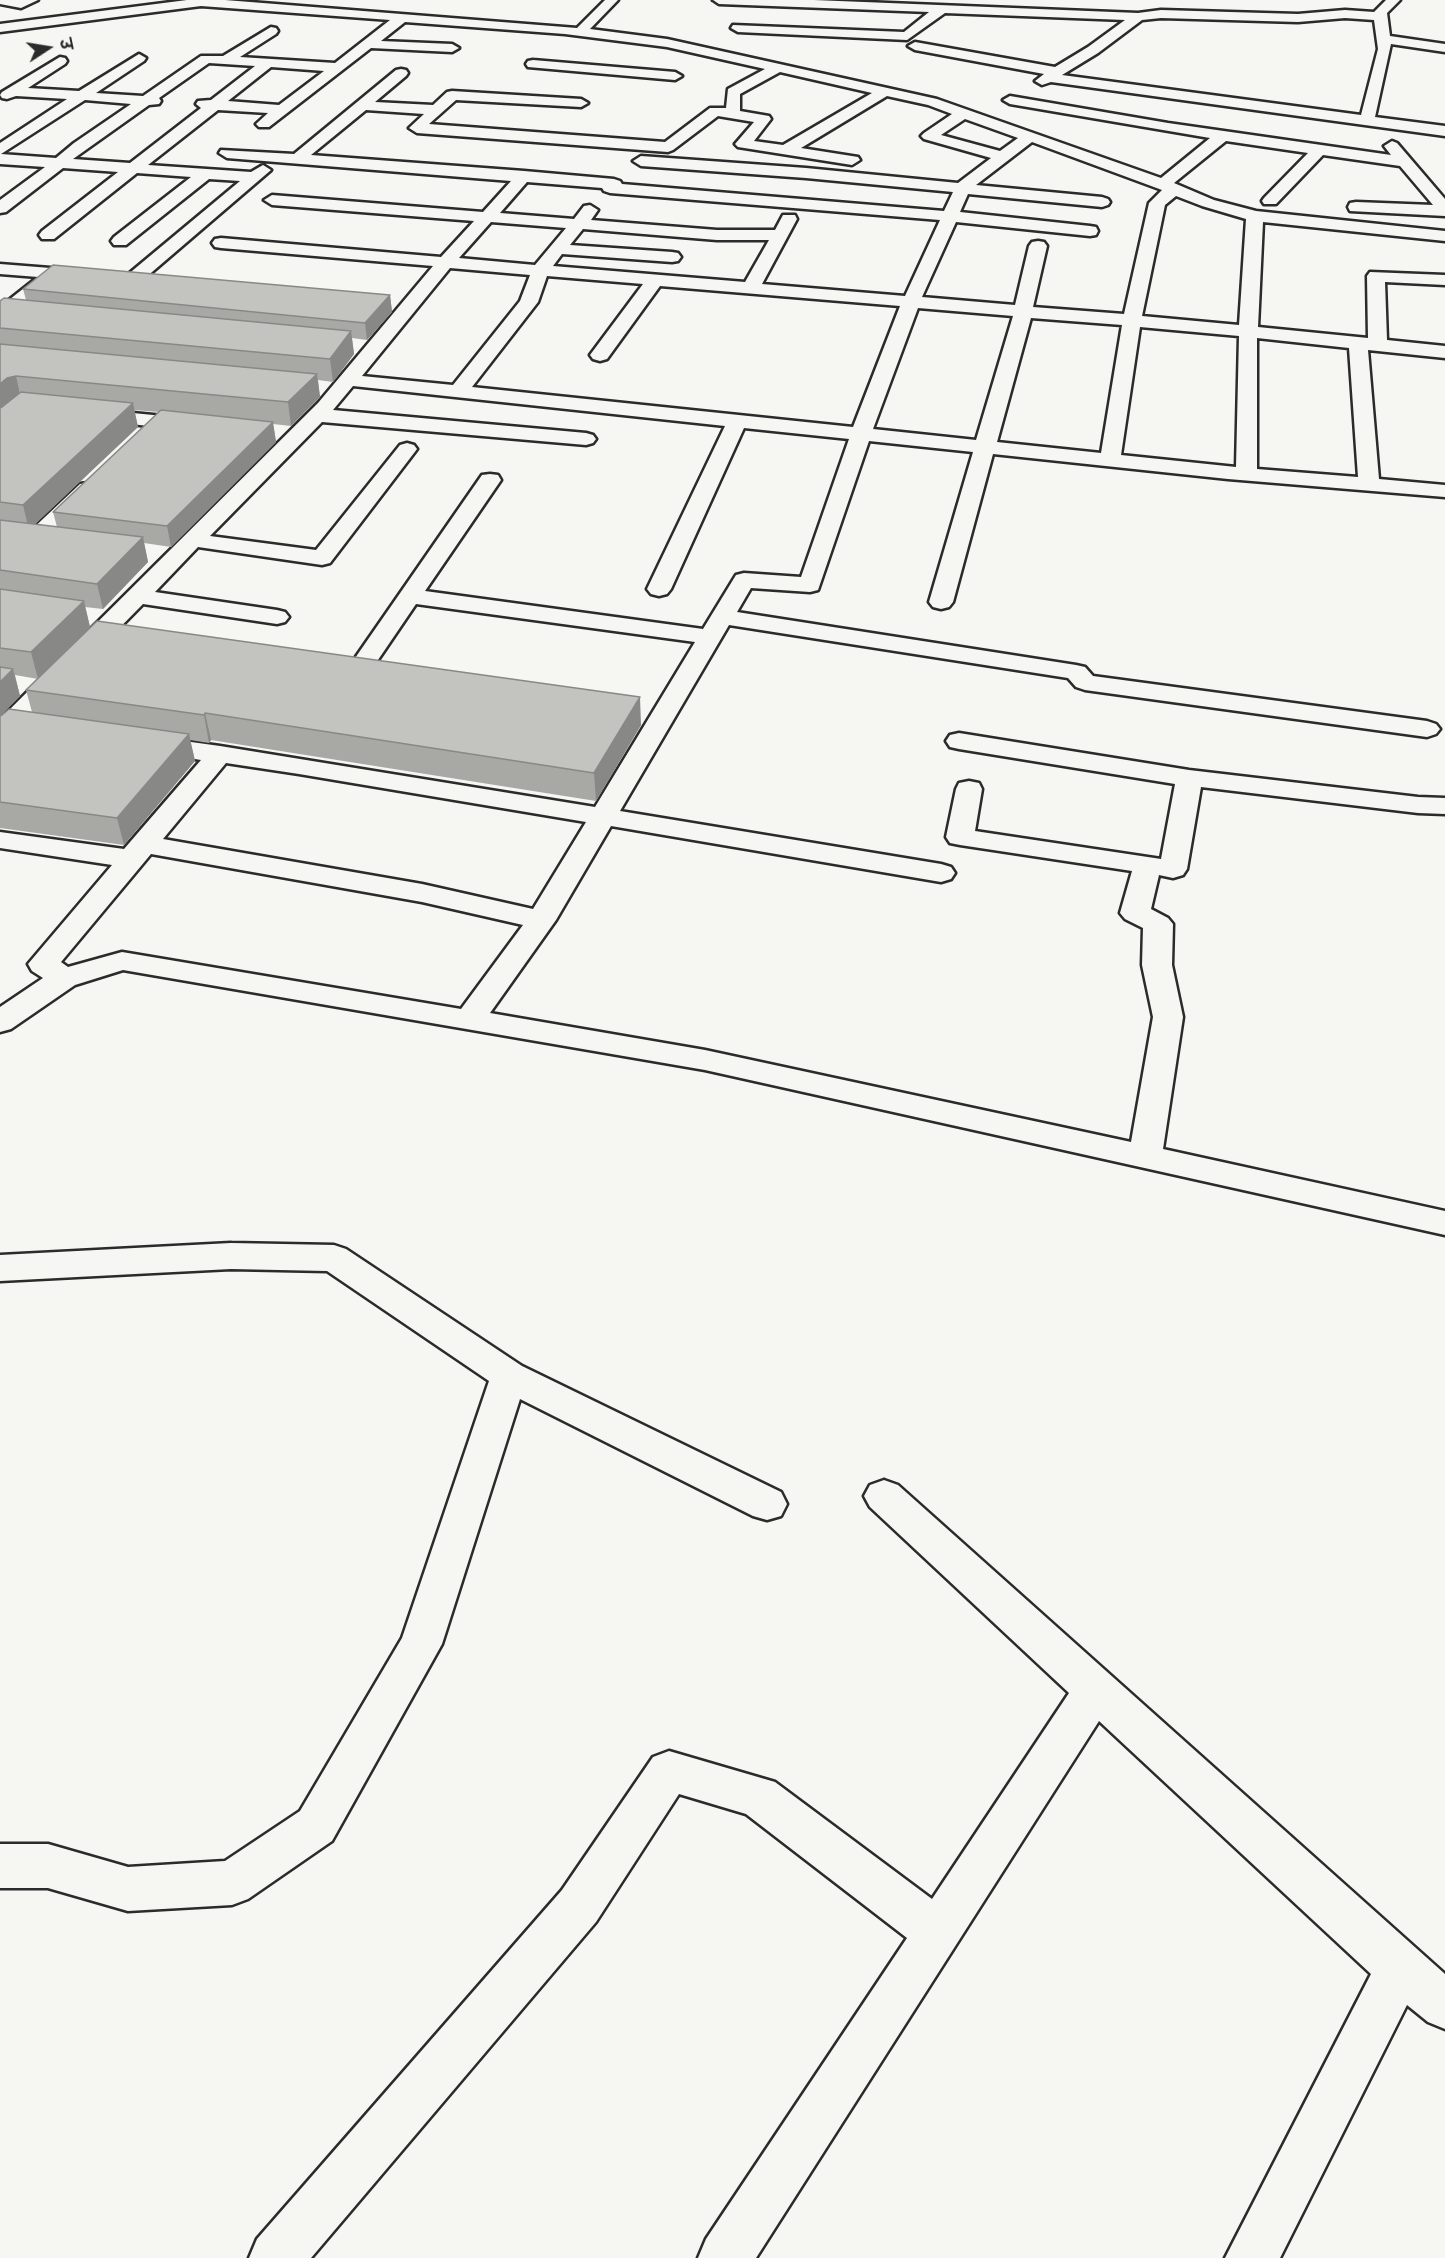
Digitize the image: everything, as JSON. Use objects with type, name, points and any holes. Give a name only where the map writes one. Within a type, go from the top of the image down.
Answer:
[{"type":"street","points":[[0,0],[21,4],[32,0]]},
{"type":"street","points":[[612,0],[577,32],[529,68],[675,76]]},
{"type":"street","points":[[719,0],[1138,17],[1172,14],[1298,18],[1345,14],[1380,16]]},
{"type":"street","points":[[1065,15],[1070,0]]},
{"type":"street","points":[[1172,14],[1179,4],[1188,0]]},
{"type":"street","points":[[1297,0],[1298,18]]},
{"type":"street","points":[[1368,117],[1385,49],[1380,12],[1394,0]]},
{"type":"street","points":[[0,28],[204,1],[397,14],[667,43],[731,42],[908,36],[942,9]]},
{"type":"street","points":[[731,42],[751,1]]},
{"type":"street","points":[[985,25],[1005,12]]},
{"type":"street","points":[[397,14],[366,44],[227,153],[524,176],[1090,231]]},
{"type":"street","points":[[1004,158],[929,136],[969,115],[1010,100],[1093,50],[1138,17]]},
{"type":"street","points":[[226,60],[271,31]]},
{"type":"street","points":[[945,51],[965,38]]},
{"type":"street","points":[[1383,39],[1445,48]]},
{"type":"street","points":[[731,42],[780,67],[932,102],[1208,203],[1255,216],[1445,236]]},
{"type":"street","points":[[366,44],[453,48]]},
{"type":"street","points":[[915,46],[1052,75],[1368,117],[1442,134]]},
{"type":"street","points":[[0,150],[139,58]]},
{"type":"street","points":[[0,208],[79,146],[206,59],[335,68]]},
{"type":"street","points":[[6,95],[60,61]]},
{"type":"street","points":[[48,234],[268,63]]},
{"type":"street","points":[[733,114],[733,93],[780,67]]},
{"type":"street","points":[[298,158],[401,73]]},
{"type":"street","points":[[492,98],[508,84]]},
{"type":"street","points":[[786,150],[885,91]]},
{"type":"street","points":[[6,95],[81,96],[168,102]]},
{"type":"street","points":[[550,137],[585,99],[452,95],[417,128],[668,147],[715,111],[764,119],[743,144],[852,160]]},
{"type":"street","points":[[1010,100],[1222,136],[1406,162]]},
{"type":"street","points":[[191,103],[282,110]]},
{"type":"street","points":[[361,105],[436,110]]},
{"type":"street","points":[[1368,117],[1411,110]]},
{"type":"street","points":[[1419,128],[1399,136],[1392,146],[1445,210]]},
{"type":"street","points":[[1110,460],[1132,321],[1157,203],[1168,187],[1222,136]]},
{"type":"street","points":[[469,1020],[541,920],[602,816],[650,715],[715,627],[744,580],[810,585],[861,434],[911,302],[963,188],[1029,137]]},
{"type":"street","points":[[458,392],[529,302],[540,270],[650,144]]},
{"type":"street","points":[[1292,203],[1270,201],[1319,150]]},
{"type":"street","points":[[132,280],[278,157]]},
{"type":"street","points":[[0,159],[254,177]]},
{"type":"street","points":[[635,160],[1102,202]]},
{"type":"street","points":[[120,241],[205,174]]},
{"type":"street","points":[[5,729],[317,415],[446,262],[524,176]]},
{"type":"street","points":[[272,201],[580,222],[717,234],[780,235]]},
{"type":"street","points":[[751,288],[798,203]]},
{"type":"street","points":[[1335,206],[1445,210]]},
{"type":"street","points":[[1245,474],[1248,332],[1255,216]]},
{"type":"street","points":[[221,243],[1132,321],[1445,352]]},
{"type":"street","points":[[941,602],[1023,312],[1038,246]]},
{"type":"street","points":[[558,249],[672,257]]},
{"type":"street","points":[[0,269],[154,282]]},
{"type":"street","points":[[2,313],[52,274]]},
{"type":"street","points":[[1378,345],[1376,276],[1445,280]]},
{"type":"street","points":[[600,355],[655,280]]},
{"type":"street","points":[[386,303],[410,306]]},
{"type":"street","points":[[2,313],[29,314]]},
{"type":"street","points":[[1358,343],[1369,484]]},
{"type":"street","points":[[353,345],[375,348]]},
{"type":"street","points":[[316,388],[344,385],[458,392],[1245,474],[1445,491]]},
{"type":"street","points":[[67,412],[216,427]]},
{"type":"street","points":[[317,415],[586,439]]},
{"type":"street","points":[[659,589],[737,421]]},
{"type":"street","points":[[142,437],[159,422]]},
{"type":"street","points":[[274,433],[297,435]]},
{"type":"street","points":[[193,540],[322,558],[407,449]]},
{"type":"street","points":[[34,539],[101,476]]},
{"type":"street","points":[[356,674],[490,480]]},
{"type":"street","points":[[12,536],[58,542]]},
{"type":"street","points":[[153,553],[177,556]]},
{"type":"street","points":[[137,596],[277,617]]},
{"type":"street","points":[[410,596],[715,627],[1076,672],[1085,682],[1427,729]]},
{"type":"street","points":[[11,685],[44,689]]},
{"type":"street","points":[[5,729],[45,729]]},
{"type":"street","points":[[126,741],[602,816],[941,873]]},
{"type":"street","points":[[959,741],[1189,778],[1418,805],[1445,806]]},
{"type":"street","points":[[64,978],[44,964],[219,754]]},
{"type":"street","points":[[969,789],[960,837],[1173,869],[1189,778]]},
{"type":"street","points":[[0,840],[138,851],[422,892],[541,920]]},
{"type":"street","points":[[1145,1157],[1168,1017],[1157,965],[1158,924],[1135,913],[1148,865]]},
{"type":"street","points":[[0,1022],[64,978],[122,961],[705,1060],[1445,1223]]},
{"type":"street","points":[[0,1268],[231,1256],[334,1258],[509,1376],[767,1504]]},
{"type":"street","points":[[0,1866],[48,1866],[128,1889],[232,1883],[316,1826],[421,1644],[509,1376]]},
{"type":"street","points":[[884,1496],[1400,1968],[1445,2006]]},
{"type":"street","points":[[725,2258],[936,1931],[1096,1689]]},
{"type":"street","points":[[276,2258],[579,1906],[669,1771],[759,1797],[936,1931]]},
{"type":"street","points":[[1252,2258],[1400,1968]]},
{"type":"building","points":[[53,265],[390,295],[365,323],[23,289]]},
{"type":"building","points":[[4,298],[351,331],[330,359],[0,328],[0,301]]},
{"type":"building","points":[[0,344],[317,374],[288,402],[16,376],[7,378],[0,384]]},
{"type":"building","points":[[21,392],[133,403],[23,505],[0,502],[0,408]]},
{"type":"building","points":[[161,410],[273,422],[167,526],[53,512]]},
{"type":"building","points":[[0,520],[143,537],[97,584],[0,570]]},
{"type":"building","points":[[0,589],[84,601],[31,652],[0,648]]},
{"type":"building","points":[[97,621],[640,697],[594,773],[205,713],[204,715],[26,690]]},
{"type":"building","points":[[0,667],[13,669],[0,682]]},
{"type":"building","points":[[9,709],[189,734],[117,818],[0,802],[0,716]]}]
